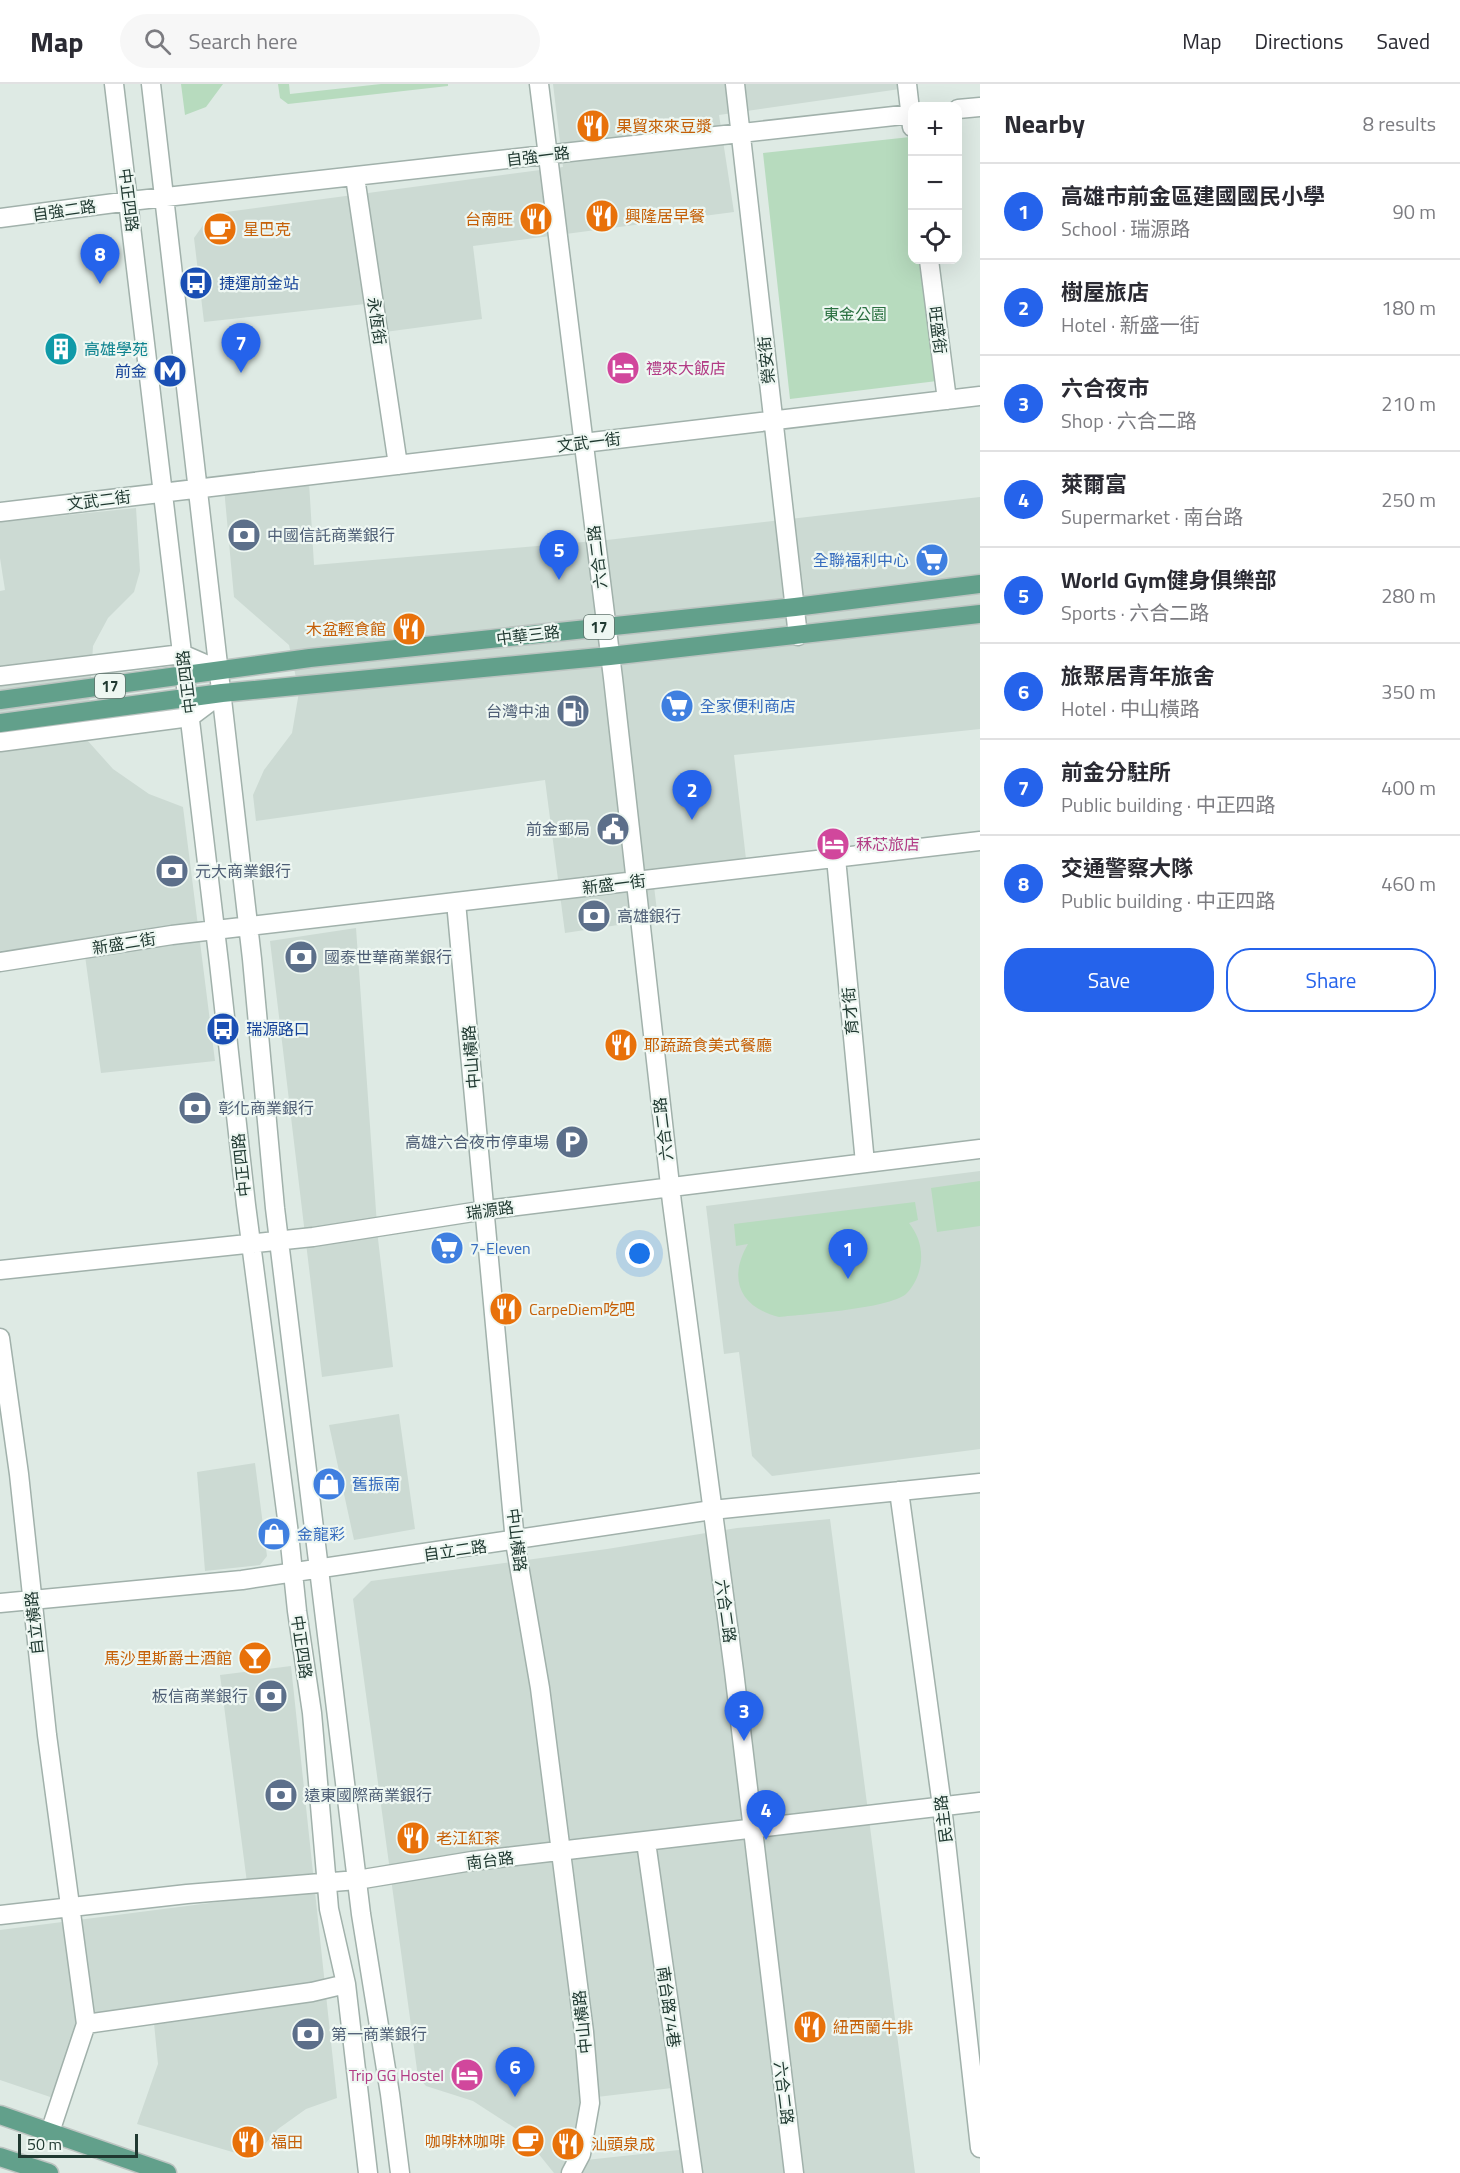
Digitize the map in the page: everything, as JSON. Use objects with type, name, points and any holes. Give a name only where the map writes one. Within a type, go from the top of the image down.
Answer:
[{"type":"main road","name":"中華三路","points":[[0,700],[184,677],[219,670],[795,607],[980,584]]},
{"type":"main road","name":"中華三路","points":[[0,723],[222,693],[610,656],[980,614]]},
{"type":"main road","points":[[0,2115],[166,2173]]},
{"type":"main road","points":[[0,2157],[49,2173]]},
{"type":"street","name":"中正四路","points":[[114,84],[130,201],[250,1243],[312,1713],[329,1909],[346,1984],[368,2173]]},
{"type":"street","name":"中正四路","points":[[151,84],[248,927],[279,1240],[357,1880],[400,2173]]},
{"type":"street","name":"六合二路","points":[[539,84],[610,656],[670,1188],[734,1671],[751,1829],[794,2173]]},
{"type":"street","name":"榮安街","points":[[735,84],[798,636]]},
{"type":"street","points":[[907,84],[910,102]]},
{"type":"street","points":[[962,108],[980,106]]},
{"type":"street","name":"自強一路","points":[[163,199],[741,134],[908,118]]},
{"type":"street","name":"永恆街","points":[[355,177],[398,465]]},
{"type":"street","name":"自強二路","points":[[0,218],[130,201],[163,199]]},
{"type":"street","name":"旺盛街","points":[[930,264],[947,400]]},
{"type":"street","name":"文武一街","points":[[199,489],[980,396]]},
{"type":"street","name":"文武二街","points":[[0,512],[199,489]]},
{"type":"street","name":"中華三路","points":[[182,654],[219,670]]},
{"type":"street","name":"17","points":[[0,676],[182,654]]},
{"type":"street","points":[[0,742],[190,717],[222,693]]},
{"type":"street","name":"新盛一街","points":[[248,927],[980,841]]},
{"type":"street","name":"育才街","points":[[836,858],[865,1163]]},
{"type":"street","name":"中山橫路","points":[[456,902],[515,1542],[540,1688],[562,1851],[590,2103],[581,2154],[571,2173]]},
{"type":"street","name":"新盛二街","points":[[0,962],[248,927]]},
{"type":"street","name":"瑞源路","points":[[0,1270],[397,1226],[486,1210],[980,1149]]},
{"type":"street","name":"自立橫路","points":[[0,1338],[19,1474],[32,1599],[86,2024]]},
{"type":"street","name":"自立二路","points":[[0,1603],[293,1573],[515,1542],[712,1510],[980,1483]]},
{"type":"street","name":"民主路","points":[[899,1491],[942,1806],[980,2148]]},
{"type":"street","name":"南台路","points":[[0,1915],[187,1894],[357,1880],[472,1861],[980,1802]]},
{"type":"street","name":"南台路74巷","points":[[646,1842],[693,2173]]},
{"type":"street","points":[[50,2133],[86,2024],[312,1992],[346,1984]]},
{"type":"shaded area","points":[[553,84],[899,84],[900,89],[719,115],[734,212],[473,246],[482,319],[370,334],[365,304],[204,322],[194,238],[211,214],[563,167]]},
{"type":"shaded area","points":[[309,482],[314,565],[607,540],[980,497],[980,729],[734,755],[746,859],[652,870],[658,919],[565,933],[545,780],[256,821],[253,795],[264,770],[292,733],[299,692],[289,645],[234,597],[224,488]]},
{"type":"shaded area","points":[[136,508],[140,571],[134,592],[108,618],[93,646],[87,740],[113,769],[149,794],[183,807],[215,1061],[101,1073],[83,941],[0,951],[0,591],[5,590],[0,558],[0,522]]},
{"type":"shaded area","points":[[356,928],[378,1239],[393,1367],[322,1377],[270,941]]},
{"type":"shaded area","points":[[980,1171],[980,1449],[772,1476],[752,1456],[739,1352],[724,1354],[706,1206]]},
{"type":"shaded area","points":[[399,1414],[415,1529],[354,1540],[329,1425]]},
{"type":"shaded area","points":[[255,1463],[267,1556],[260,1565],[205,1571],[197,1472]]},
{"type":"shaded area","points":[[830,1519],[915,2173],[554,2173],[521,2132],[473,2101],[426,2086],[418,2077],[353,1599],[371,1581],[607,1549],[737,1528]],"holes":[[[672,2088],[679,2150],[586,2160],[597,2097]]]},
{"type":"shaded area","points":[[291,1666],[337,2098],[306,2109],[278,2129],[253,2158],[137,2124],[158,2064],[153,2013],[96,2022],[68,2103],[0,2080],[0,1930],[249,1898],[220,1675]]},
{"type":"green space","points":[[181,84],[223,84],[206,107],[185,115]]},
{"type":"green space","points":[[278,84],[289,84],[290,94],[381,84],[448,84],[448,86],[288,104],[280,98]]},
{"type":"green space","name":"東金公園","points":[[908,137],[908,264],[924,264],[937,381],[790,399],[763,153]]},
{"type":"green space","points":[[980,1181],[980,1226],[937,1232],[931,1188]]},
{"type":"green space","points":[[915,1202],[918,1220],[909,1223],[917,1236],[921,1256],[916,1279],[906,1294],[882,1304],[779,1317],[754,1306],[741,1290],[738,1279],[739,1268],[748,1244],[736,1246],[734,1224]]},
{"type":"place","name":"果貿來來豆漿","points":[[593,126]]},
{"type":"place","name":"興隆居早餐","points":[[602,216]]},
{"type":"place","name":"台南旺","points":[[536,219]]},
{"type":"place","name":"星巴克","points":[[220,229]]},
{"type":"place","name":"捷運前金站","points":[[196,283]]},
{"type":"place","name":"交通警察大隊","points":[[100,284]]},
{"type":"place","name":"高雄學苑","points":[[61,349]]},
{"type":"place","name":"禮來大飯店","points":[[623,368]]},
{"type":"place","name":"前金","points":[[170,371]]},
{"type":"place","name":"前金分駐所","points":[[241,373]]},
{"type":"place","name":"中國信託商業銀行","points":[[244,535]]},
{"type":"place","name":"全聯福利中心","points":[[932,560]]},
{"type":"place","name":"World Gym健身俱樂部","points":[[559,580]]},
{"type":"place","name":"木盆輕食館","points":[[409,629]]},
{"type":"place","name":"全家便利商店","points":[[677,706]]},
{"type":"place","name":"台灣中油","points":[[573,711]]},
{"type":"place","name":"樹屋旅店","points":[[692,820]]},
{"type":"place","name":"前金郵局","points":[[613,829]]},
{"type":"place","name":"秝芯旅店","points":[[833,844]]},
{"type":"place","name":"元大商業銀行","points":[[172,871]]},
{"type":"place","name":"高雄銀行","points":[[594,916]]},
{"type":"place","name":"國泰世華商業銀行","points":[[301,957]]},
{"type":"place","name":"瑞源路口","points":[[223,1029]]},
{"type":"place","name":"耶蔬蔬食美式餐廳","points":[[621,1045]]},
{"type":"place","name":"彰化商業銀行","points":[[195,1108]]},
{"type":"place","name":"高雄六合夜市停車場","points":[[572,1142]]},
{"type":"place","name":"7-Eleven","points":[[447,1248]]},
{"type":"place","name":"高雄市前金區建國國民小學","points":[[848,1279]]},
{"type":"place","name":"CarpeDiem吃吧","points":[[506,1309]]},
{"type":"place","name":"舊振南","points":[[329,1484]]},
{"type":"place","name":"金龍彩","points":[[274,1534]]},
{"type":"place","name":"馬沙里斯爵士酒館","points":[[255,1658]]},
{"type":"place","name":"板信商業銀行","points":[[271,1696]]},
{"type":"place","name":"六合夜市","points":[[744,1741]]},
{"type":"place","name":"遠東國際商業銀行","points":[[281,1795]]},
{"type":"place","name":"老江紅茶","points":[[413,1838]]},
{"type":"place","name":"萊爾富","points":[[766,1840]]},
{"type":"place","name":"紐西蘭牛排","points":[[810,2027]]},
{"type":"place","name":"第一商業銀行","points":[[308,2034]]},
{"type":"place","name":"Trip GG Hostel","points":[[467,2075]]},
{"type":"place","name":"旅聚居青年旅舍","points":[[515,2097]]},
{"type":"place","name":"咖啡林咖啡","points":[[528,2141]]},
{"type":"place","name":"福田","points":[[248,2142]]},
{"type":"place","name":"汕頭泉成","points":[[568,2144]]}]
